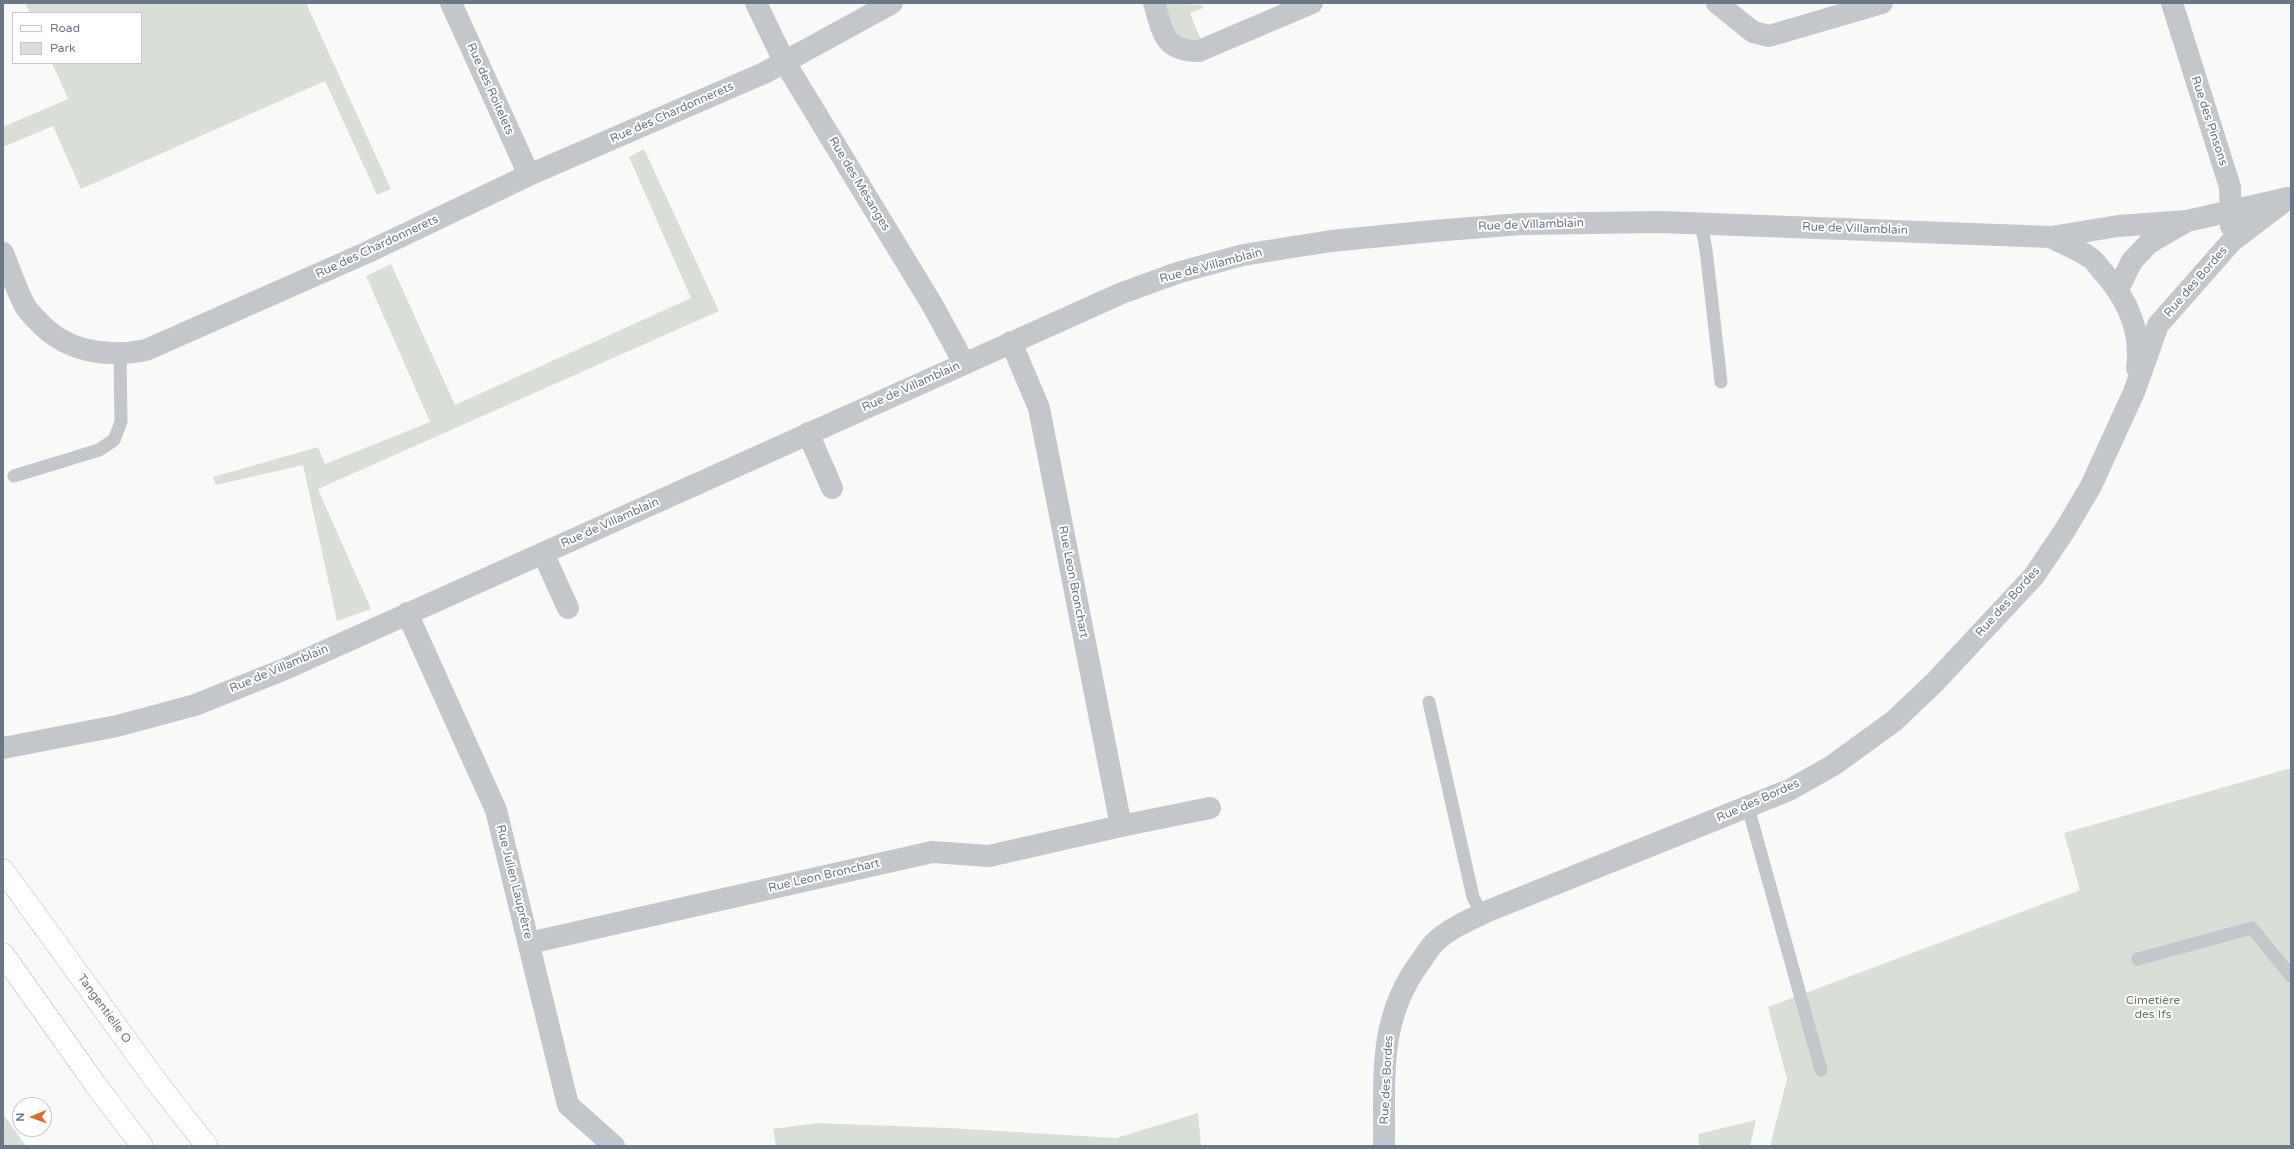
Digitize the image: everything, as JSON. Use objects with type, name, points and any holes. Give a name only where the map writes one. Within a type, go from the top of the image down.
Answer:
[{"type":"main road","name":"Tangentielle O","points":[[3,870],[156,1080],[207,1146]]},
{"type":"main road","points":[[3,954],[95,1084],[142,1146]]},
{"type":"street","name":"Rue des Roitelets","points":[[451,3],[529,175]]},
{"type":"street","name":"Rue des Mésanges","points":[[756,3],[784,61],[925,293],[964,363]]},
{"type":"street","name":"Rue des Chardonnerets","points":[[3,253],[26,308],[41,325],[59,339],[86,350],[120,354],[158,347],[382,245],[529,175],[634,131],[764,73],[892,3]]},
{"type":"street","points":[[1154,3],[1164,34],[1173,46],[1181,50],[1189,51],[1199,51],[1312,3]]},
{"type":"street","points":[[1717,3],[1753,32],[1769,36],[1882,3]]},
{"type":"street","name":"Rue des Pinsons","points":[[2172,3],[2230,187],[2232,241]]},
{"type":"street","name":"Rue de Villamblain","points":[[3,748],[117,726],[195,705],[284,669],[1122,293],[1180,272],[1243,255],[1331,241],[1440,230],[1522,224],[1660,222],[1701,223],[2051,237],[2118,226],[2187,221],[2230,213],[2289,197]]},
{"type":"street","name":"Rue des Bordes","points":[[1384,1146],[1386,1042],[1396,1003],[1410,974],[1435,942],[1482,914],[1789,790],[1832,766],[1894,721],[2003,610],[2034,576],[2065,530],[2091,486],[2134,392],[2158,325],[2232,241],[2289,197]]},
{"type":"street","points":[[2118,289],[2132,261],[2150,243],[2187,221]]},
{"type":"street","name":"Rue des Bordes","points":[[2051,237],[2090,257],[2118,289],[2129,310],[2136,334],[2139,355],[2134,392]]},
{"type":"street","name":"Rue Leon Bronchart","points":[[1011,342],[1039,408],[1121,826]]},
{"type":"street","points":[[808,433],[832,488]]},
{"type":"street","points":[[543,553],[568,608]]},
{"type":"street","name":"Rue Julien Lauprêtre","points":[[407,613],[496,810],[568,1105],[614,1146]]},
{"type":"street","name":"Rue Leon Bronchart","points":[[529,943],[932,852],[989,856],[1121,826],[1210,808]]},
{"type":"lane","points":[[1701,223],[1706,250],[1721,382]]},
{"type":"lane","points":[[14,476],[99,450],[114,440],[121,422],[120,354]]},
{"type":"lane","points":[[1429,702],[1472,897],[1482,914]]},
{"type":"lane","points":[[1748,807],[1821,1070]]},
{"type":"lane","points":[[2138,959],[2252,928],[2291,976]]},
{"type":"green space","points":[[25,3],[306,3],[391,189],[377,195],[325,81],[81,189],[53,126],[3,147],[3,127],[68,99],[52,64],[142,64],[142,12],[30,12]]},
{"type":"green space","points":[[1163,3],[1202,5],[1203,8],[1190,13],[1201,41],[1192,43],[1176,37]]},
{"type":"green space","points":[[644,149],[719,311],[318,489],[371,609],[337,621],[303,465],[216,485],[213,477],[318,447],[325,464],[430,422],[366,276],[391,264],[455,405],[691,298],[629,157]]},
{"type":"green space","name":"Cimetière des Ifs","points":[[2291,768],[2291,1146],[1770,1146],[1787,1079],[1768,1007],[2080,890],[2064,833]]},
{"type":"green space","points":[[1198,1113],[1201,1146],[776,1146],[773,1129],[817,1123],[948,1128],[1116,1138]]},
{"type":"green space","points":[[3,1114],[12,1127],[12,1137],[20,1137],[26,1146],[3,1146]]},
{"type":"green space","points":[[1756,1120],[1750,1146],[1699,1146],[1698,1134]]}]
